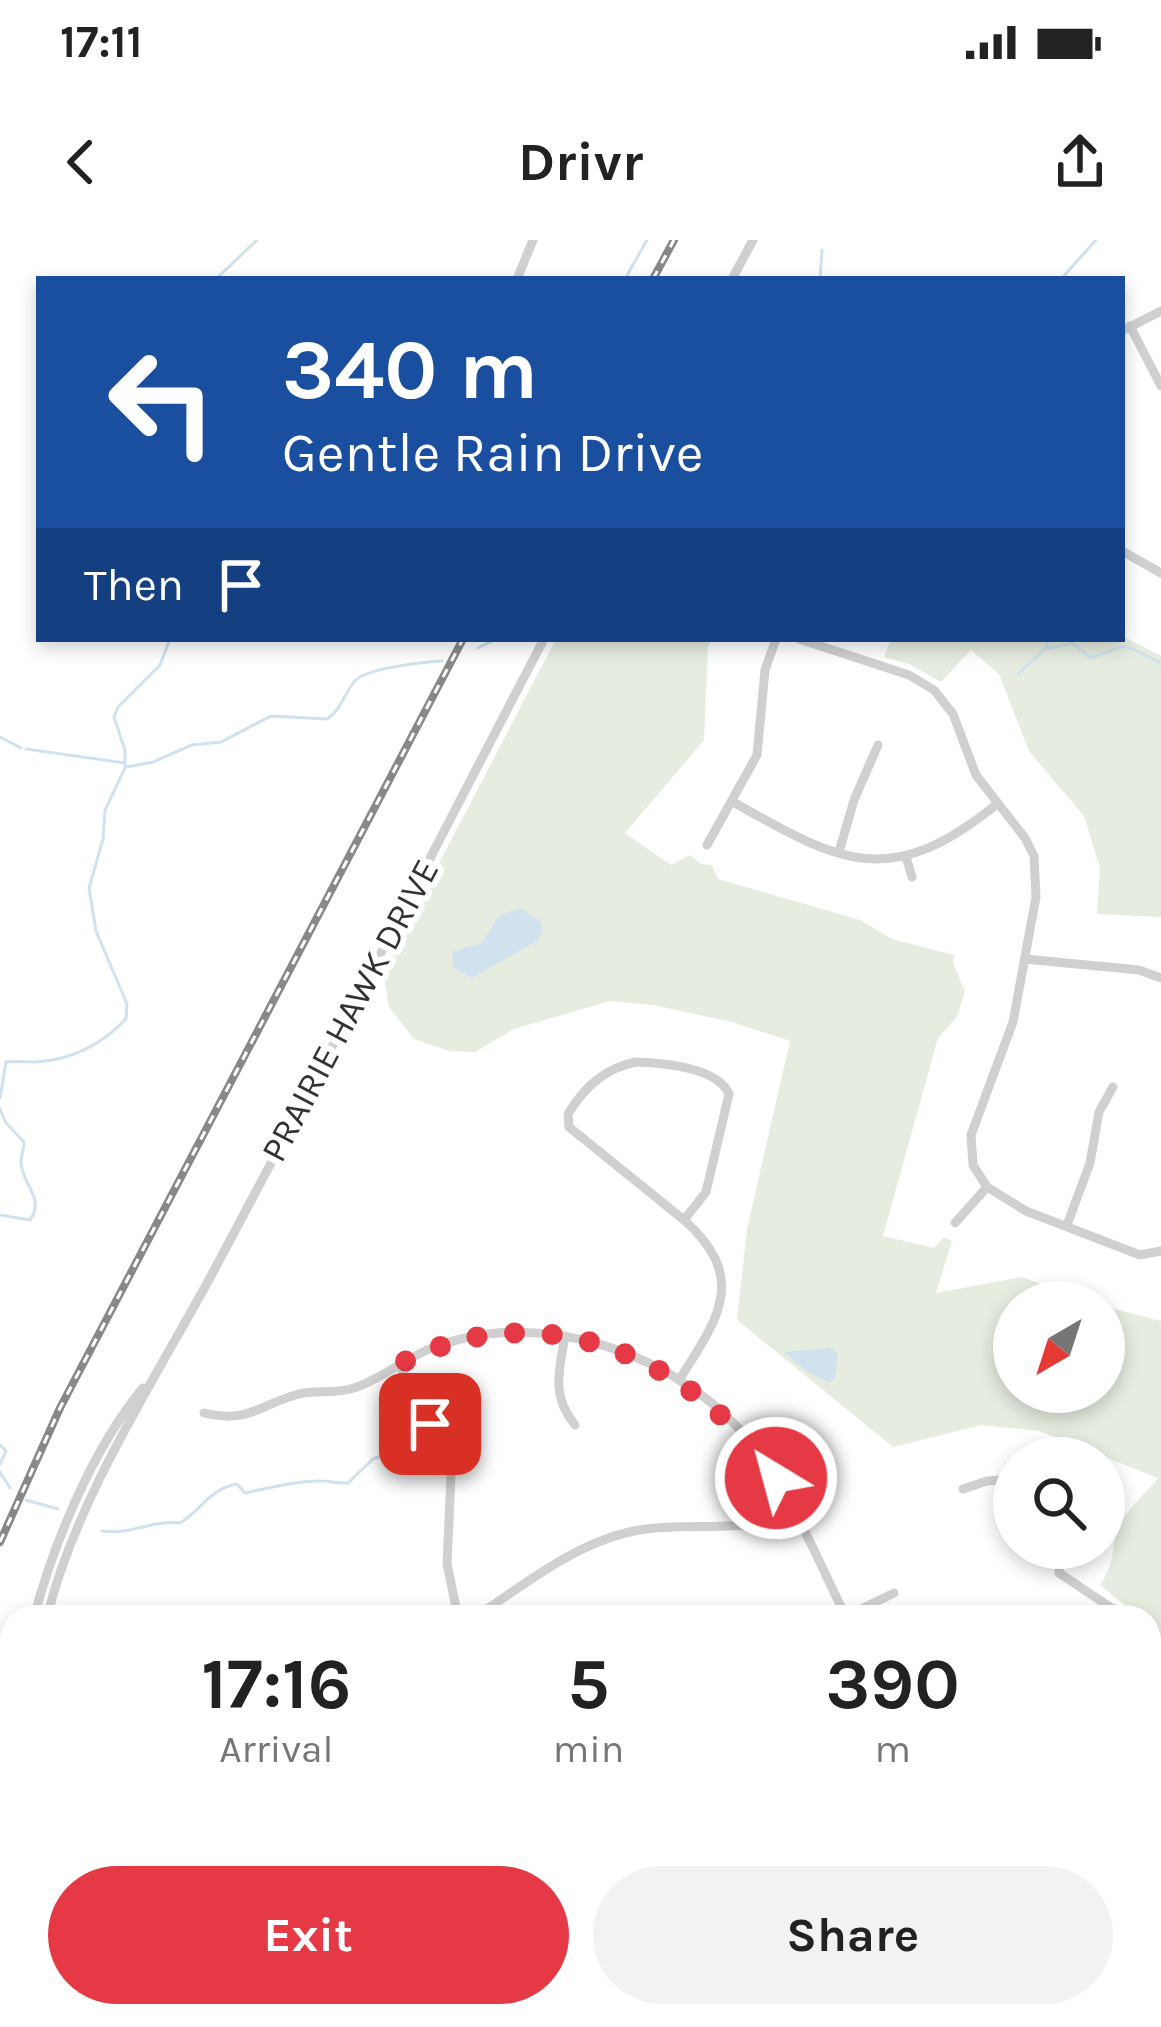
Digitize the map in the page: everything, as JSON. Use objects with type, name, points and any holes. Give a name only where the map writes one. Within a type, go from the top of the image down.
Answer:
[{"type":"street","points":[[518,276],[533,240]]},
{"type":"street","points":[[734,276],[752,240]]},
{"type":"street","points":[[1161,311],[1126,328],[1161,386]]},
{"type":"street","points":[[1125,553],[1161,573]]},
{"type":"street","name":"PRAIRIE HAWK DRIVE","points":[[51,1605],[78,1527],[151,1380],[212,1273],[542,642]]},
{"type":"street","points":[[707,844],[757,755],[765,670],[775,642]]},
{"type":"street","points":[[808,642],[909,675],[934,689],[952,714],[976,776],[1034,856],[1036,898],[1013,1022],[971,1135],[973,1165],[987,1187],[1026,1211],[1140,1255],[1161,1251]]},
{"type":"street","points":[[839,852],[854,800],[878,745]]},
{"type":"street","points":[[733,802],[786,832],[875,863],[952,839],[997,804]]},
{"type":"street","points":[[906,857],[912,877]]},
{"type":"street","points":[[1025,959],[1138,970],[1161,978]]},
{"type":"street","points":[[679,1380],[713,1327],[723,1296],[718,1262],[701,1235],[569,1127],[572,1108],[591,1084],[612,1069],[650,1062],[715,1077],[726,1086],[728,1103],[706,1192],[684,1220]]},
{"type":"street","points":[[1067,1225],[1090,1163],[1100,1112],[1113,1087]]},
{"type":"street","points":[[956,1223],[987,1187]]},
{"type":"street","points":[[565,1336],[556,1390],[575,1425]]},
{"type":"street","points":[[204,1414],[236,1419],[297,1395],[359,1387],[432,1348],[471,1337],[565,1336],[626,1353],[679,1380],[745,1436],[776,1478],[839,1605]]},
{"type":"street","points":[[398,1365],[437,1437],[451,1476],[447,1564],[456,1605]]},
{"type":"street","name":"PRAIRIE HAWK DRIVE","points":[[38,1605],[70,1516],[124,1414],[151,1380]]},
{"type":"street","points":[[963,1489],[993,1480]]},
{"type":"street","points":[[493,1605],[569,1556],[624,1533],[688,1525],[760,1525],[794,1513]]},
{"type":"street","points":[[1059,1569],[1107,1605]]},
{"type":"street","points":[[871,1605],[894,1594]]},
{"type":"shaded area","points":[[1125,638],[1161,656],[1161,917],[1097,914],[1100,868],[1084,816],[1029,751],[999,674],[971,650],[941,682],[909,664],[884,657],[890,642],[1125,642]]},
{"type":"shaded area","points":[[554,642],[710,642],[704,740],[625,833],[671,865],[690,855],[701,864],[712,865],[718,879],[860,920],[892,939],[954,955],[965,991],[957,1017],[938,1038],[883,1236],[934,1248],[944,1237],[952,1241],[936,1293],[993,1282],[993,1413],[1125,1413],[1125,1312],[1161,1321],[1161,1605],[1125,1605],[1100,1585],[1109,1569],[1125,1569],[1125,1516],[1158,1478],[1125,1465],[1125,1437],[1054,1437],[981,1425],[893,1447],[737,1320],[747,1229],[790,1041],[732,1022],[610,1001],[514,1029],[475,1052],[449,1051],[414,1039],[389,1007],[383,971]]},
{"type":"water","points":[[520,908],[540,921],[543,931],[537,941],[472,978],[453,967],[452,952],[482,943],[499,916]]},
{"type":"water","points":[[829,1348],[838,1353],[830,1383],[784,1352]]},
{"type":"waterway","points":[[219,276],[257,240]]},
{"type":"waterway","points":[[627,276],[647,240]]},
{"type":"waterway","points":[[1064,276],[1096,240]]},
{"type":"waterway","points":[[820,276],[822,250]]},
{"type":"waterway","points":[[0,1098],[6,1062],[49,1061],[74,1054],[126,1019],[127,1004],[96,931],[89,888],[103,839],[105,810],[125,768],[125,750],[114,717],[118,707],[160,665],[169,642]]},
{"type":"waterway","points":[[478,648],[490,642]]},
{"type":"waterway","points":[[1046,642],[1049,649],[1072,643],[1091,658],[1125,647],[1161,663]]},
{"type":"waterway","points":[[1018,674],[1047,647]]},
{"type":"waterway","points":[[127,767],[192,745],[221,742],[271,716],[327,719],[362,676],[442,661]]},
{"type":"waterway","points":[[0,737],[21,748]]},
{"type":"waterway","points":[[26,749],[125,763]]},
{"type":"waterway","points":[[0,1109],[24,1142],[22,1170],[35,1204],[30,1220],[0,1215]]},
{"type":"waterway","points":[[0,1445],[6,1451],[0,1464]]},
{"type":"waterway","points":[[102,1531],[180,1523],[219,1490],[237,1484],[245,1493],[307,1482],[348,1483],[373,1459],[387,1454]]},
{"type":"waterway","points":[[0,1472],[10,1488]]},
{"type":"waterway","points":[[26,1500],[58,1509]]},
{"type":"railway","points":[[655,276],[674,240]]},
{"type":"railway","points":[[0,1542],[60,1408],[461,642]]},
{"type":"route","points":[[430,1424],[398,1365],[432,1348],[471,1337],[565,1336],[626,1353],[679,1380],[745,1436],[776,1478]]}]
